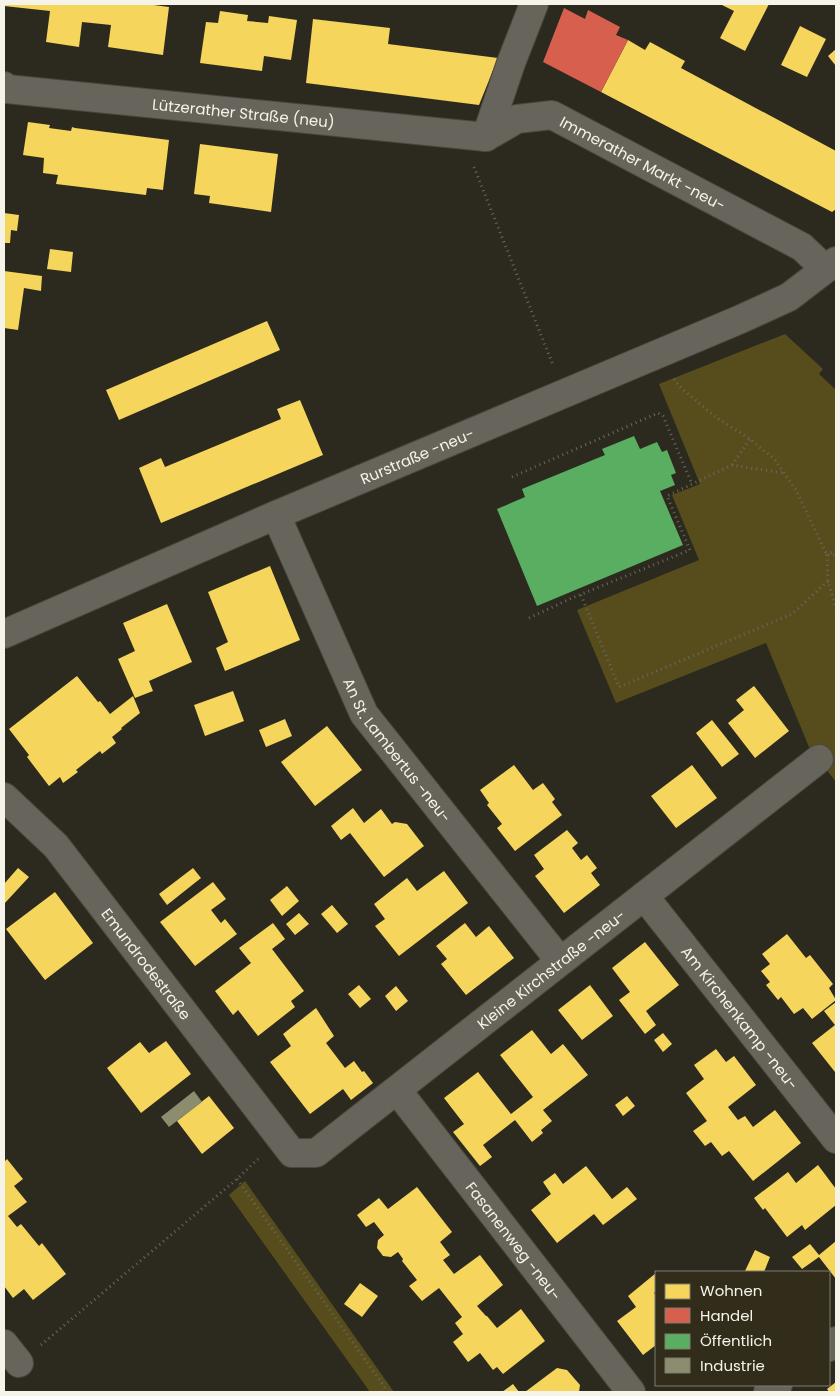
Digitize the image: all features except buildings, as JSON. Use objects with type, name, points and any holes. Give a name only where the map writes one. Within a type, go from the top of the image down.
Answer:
[{"type":"street","points":[[486,137],[511,63],[534,4]]},
{"type":"street","name":"Lützerather Straße (neu)","points":[[5,91],[486,137]]},
{"type":"street","name":"Immerather Markt -neu-","points":[[486,137],[518,119],[552,115],[802,247],[831,265]]},
{"type":"street","name":"Rurstraße -neu-","points":[[4,634],[276,515],[656,356],[789,297],[831,265]]},
{"type":"street","name":"An St. Lambertus -neu-","points":[[276,515],[364,714],[560,961]]},
{"type":"street","name":"Kleine Kirchstraße -neu-","points":[[280,1138],[292,1153],[316,1153],[819,759]]},
{"type":"street","name":"Emundrodestraße","points":[[4,797],[56,846],[280,1138]]},
{"type":"street","name":"Am Kirchenkamp -neu-","points":[[644,896],[836,1139]]},
{"type":"street","name":"Fasanenweg -neu-","points":[[397,1090],[631,1392]]},
{"type":"path","points":[[486,137],[473,164],[565,394]]},
{"type":"path","points":[[656,356],[679,386],[714,416],[750,439],[774,460],[796,490],[827,555],[828,581],[836,609]]},
{"type":"path","points":[[512,477],[658,414],[663,416],[692,484]]},
{"type":"path","points":[[530,618],[690,550],[667,496],[732,465],[750,439]]},
{"type":"path","points":[[732,465],[783,473]]},
{"type":"path","points":[[827,555],[836,550]]},
{"type":"path","points":[[827,555],[836,555]]},
{"type":"path","points":[[581,595],[619,687],[792,614],[828,581]]},
{"type":"path","points":[[11,1353],[237,1179],[280,1138]]},
{"type":"path","points":[[237,1179],[388,1392]]},
{"type":"shaded area","points":[[785,334],[823,369],[819,374],[836,390],[836,782],[809,747],[766,643],[616,703],[577,610],[699,560],[672,495],[700,484],[659,384]]},
{"type":"shaded area","points":[[245,1181],[394,1392],[370,1392],[229,1195]]}]
